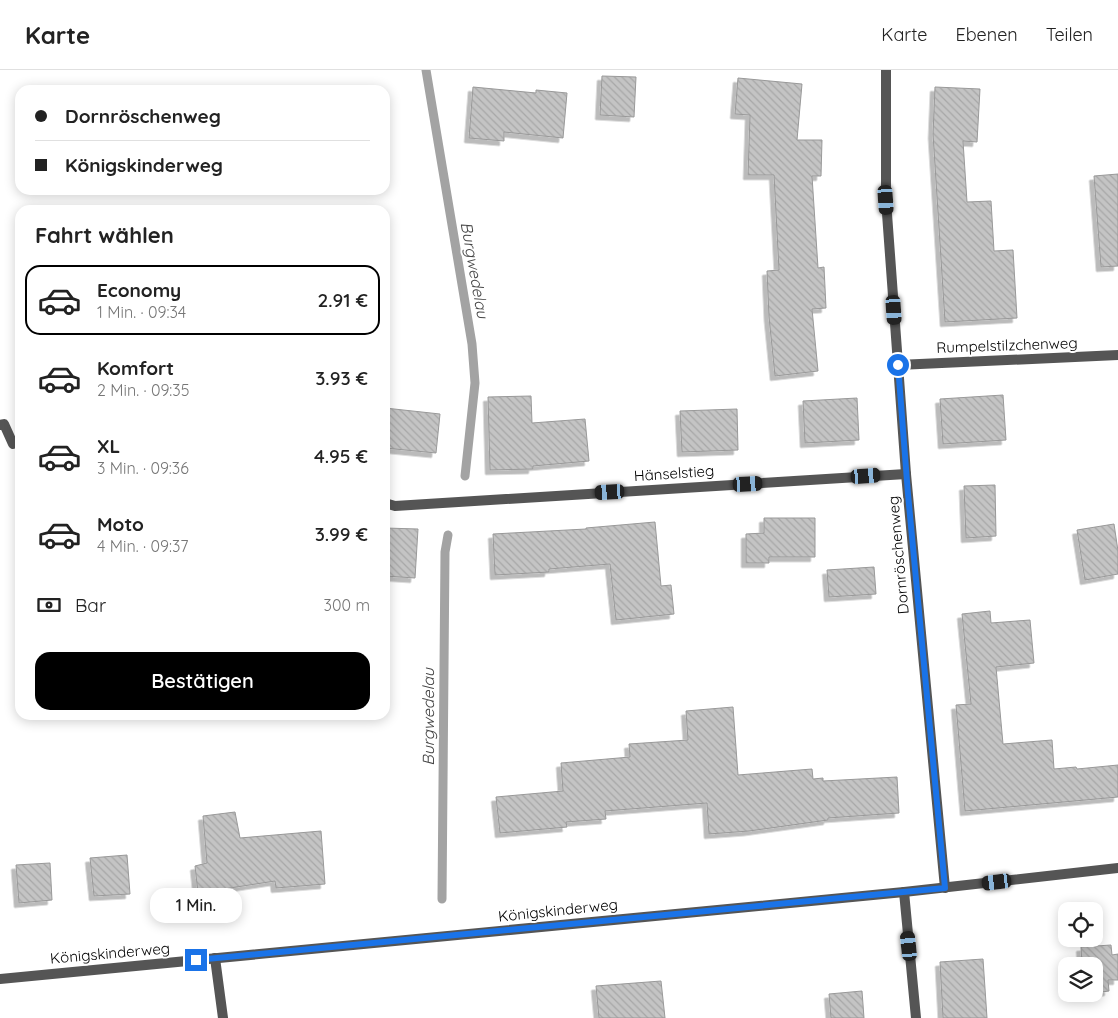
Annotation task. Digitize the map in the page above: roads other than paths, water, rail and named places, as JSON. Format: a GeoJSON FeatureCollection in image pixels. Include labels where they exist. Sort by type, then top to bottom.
{"type":"FeatureCollection","features":[{"type":"Feature","properties":{"kind":"street","name":"Dornröschenweg"},"geometry":{"type":"LineString","coordinates":[[886,70],[886,200],[906,474],[945,888]]}},
{"type":"Feature","properties":{"kind":"street","name":"Rumpelstilzchenweg"},"geometry":{"type":"LineString","coordinates":[[898,365],[1118,355]]}},
{"type":"Feature","properties":{"kind":"street"},"geometry":{"type":"LineString","coordinates":[[0,425],[4,424],[13,444]]}},
{"type":"Feature","properties":{"kind":"street","name":"Hänselstieg"},"geometry":{"type":"LineString","coordinates":[[390,504],[395,506],[906,474]]}},
{"type":"Feature","properties":{"kind":"street","name":"Königskinderweg"},"geometry":{"type":"LineString","coordinates":[[0,979],[945,888],[1118,868]]}},
{"type":"Feature","properties":{"kind":"street"},"geometry":{"type":"LineString","coordinates":[[904,892],[916,1018]]}},
{"type":"Feature","properties":{"kind":"street"},"geometry":{"type":"LineString","coordinates":[[216,958],[223,1018]]}},
{"type":"Feature","properties":{"kind":"waterway","name":"Burgwedelau"},"geometry":{"type":"LineString","coordinates":[[426,70],[472,344],[475,383],[465,476]]}},
{"type":"Feature","properties":{"kind":"waterway","name":"Burgwedelau"},"geometry":{"type":"LineString","coordinates":[[442,899],[445,552],[448,535]]}}]}
